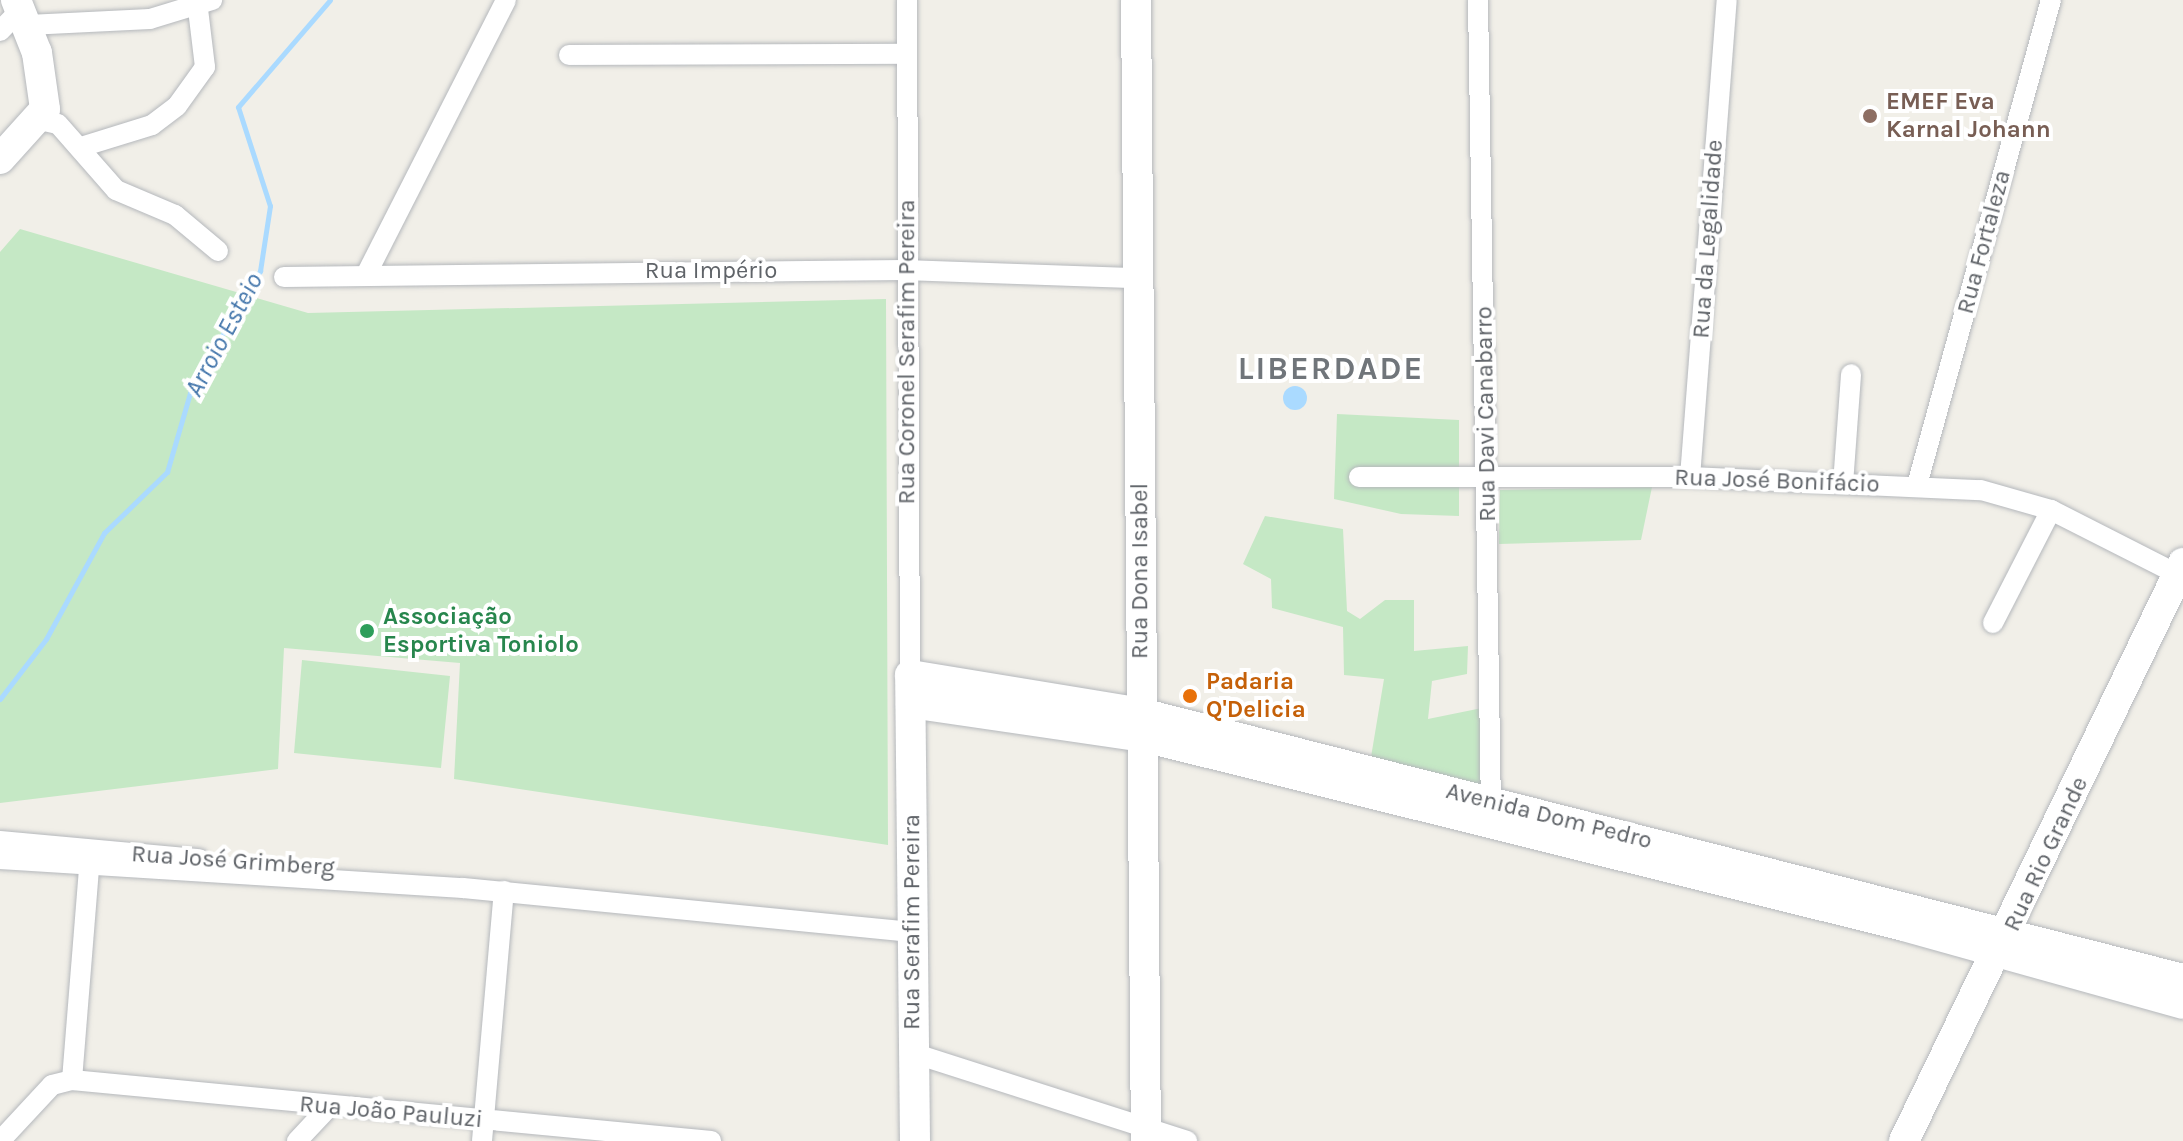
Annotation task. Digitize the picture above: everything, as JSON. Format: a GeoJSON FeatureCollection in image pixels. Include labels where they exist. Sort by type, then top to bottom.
{"type":"FeatureCollection","features":[{"type":"Feature","properties":{"kind":"street"},"geometry":{"type":"LineString","coordinates":[[367,273],[506,0]]}},
{"type":"Feature","properties":{"kind":"street","name":"Rua Coronel Serafim Pereira"},"geometry":{"type":"LineString","coordinates":[[907,0],[904,270],[911,689]]}},
{"type":"Feature","properties":{"kind":"street","name":"Rua Dona Isabel"},"geometry":{"type":"LineString","coordinates":[[1136,0],[1146,1134]]}},
{"type":"Feature","properties":{"kind":"street","name":"Rua Davi Canabarro"},"geometry":{"type":"LineString","coordinates":[[1478,0],[1491,814]]}},
{"type":"Feature","properties":{"kind":"street","name":"Rua da Legalidade"},"geometry":{"type":"LineString","coordinates":[[1690,477],[1727,0]]}},
{"type":"Feature","properties":{"kind":"street","name":"Rua Fortaleza"},"geometry":{"type":"LineString","coordinates":[[1917,485],[2051,0]]}},
{"type":"Feature","properties":{"kind":"street"},"geometry":{"type":"LineString","coordinates":[[0,159],[40,120],[45,88],[16,16],[113,24],[205,4],[205,67],[177,106],[152,125],[81,147]]}},
{"type":"Feature","properties":{"kind":"street"},"geometry":{"type":"LineString","coordinates":[[569,55],[907,54]]}},
{"type":"Feature","properties":{"kind":"street"},"geometry":{"type":"LineString","coordinates":[[40,120],[58,124],[116,190],[175,215],[218,251]]}},
{"type":"Feature","properties":{"kind":"street","name":"Rua Império"},"geometry":{"type":"LineString","coordinates":[[284,277],[367,273],[904,270],[1138,278]]}},
{"type":"Feature","properties":{"kind":"street"},"geometry":{"type":"LineString","coordinates":[[1843,484],[1851,374]]}},
{"type":"Feature","properties":{"kind":"street","name":"Rua José Bonifácio"},"geometry":{"type":"LineString","coordinates":[[1359,477],[1487,482],[1690,477],[1981,490],[2051,510],[2180,568]]}},
{"type":"Feature","properties":{"kind":"street"},"geometry":{"type":"LineString","coordinates":[[1993,623],[2051,510]]}},
{"type":"Feature","properties":{"kind":"street","name":"Rua Rio Grande"},"geometry":{"type":"LineString","coordinates":[[1904,1141],[2004,940],[2180,568]]}},
{"type":"Feature","properties":{"kind":"street","name":"Avenida Dom Pedro"},"geometry":{"type":"LineString","coordinates":[[911,689],[1142,725],[1317,772],[1907,915],[2004,940],[2085,968],[2178,990]]}},
{"type":"Feature","properties":{"kind":"street","name":"Rua Serafim Pereira"},"geometry":{"type":"LineString","coordinates":[[911,689],[915,1141]]}},
{"type":"Feature","properties":{"kind":"street","name":"Rua José Grimberg"},"geometry":{"type":"LineString","coordinates":[[0,841],[90,859]]}},
{"type":"Feature","properties":{"kind":"street","name":"Rua José Grimberg"},"geometry":{"type":"LineString","coordinates":[[0,859],[90,859],[504,891],[912,932]]}},
{"type":"Feature","properties":{"kind":"street"},"geometry":{"type":"LineString","coordinates":[[0,1141],[52,1085],[72,1080],[90,859]]}},
{"type":"Feature","properties":{"kind":"street"},"geometry":{"type":"LineString","coordinates":[[482,1141],[504,891]]}},
{"type":"Feature","properties":{"kind":"street"},"geometry":{"type":"LineString","coordinates":[[913,1053],[1146,1134],[1187,1141]]}},
{"type":"Feature","properties":{"kind":"street","name":"Rua João Pauluzi"},"geometry":{"type":"LineString","coordinates":[[72,1080],[328,1108],[711,1141]]}},
{"type":"Feature","properties":{"kind":"street"},"geometry":{"type":"LineString","coordinates":[[297,1141],[328,1108]]}},
{"type":"Feature","properties":{"kind":"green space"},"geometry":{"type":"Polygon","coordinates":[[[20,229],[308,313],[886,299],[888,845],[454,779],[460,663],[284,648],[278,769],[0,803],[0,252],[20,229]]]}},
{"type":"Feature","properties":{"kind":"green space"},"geometry":{"type":"Polygon","coordinates":[[[1337,414],[1459,420],[1459,516],[1401,514],[1334,499],[1337,414]]]}},
{"type":"Feature","properties":{"kind":"green space"},"geometry":{"type":"Polygon","coordinates":[[[1652,487],[1641,540],[1499,544],[1500,490],[1652,487]]]}},
{"type":"Feature","properties":{"kind":"green space"},"geometry":{"type":"Polygon","coordinates":[[[1265,516],[1343,529],[1347,611],[1360,619],[1385,600],[1414,600],[1414,651],[1468,646],[1467,674],[1432,681],[1428,719],[1482,708],[1484,799],[1370,763],[1384,679],[1344,675],[1343,627],[1272,608],[1271,579],[1243,564],[1265,516]]]}},
{"type":"Feature","properties":{"kind":"green space"},"geometry":{"type":"Polygon","coordinates":[[[302,660],[450,676],[441,768],[294,753],[302,660]]]}},
{"type":"Feature","properties":{"kind":"water"},"geometry":{"type":"Polygon","coordinates":[[[1295,386],[1306,393],[1307,398],[1300,409],[1295,410],[1284,403],[1283,398],[1290,387],[1295,386]]]}},
{"type":"Feature","properties":{"kind":"waterway","name":"Arroio Esteio"},"geometry":{"type":"LineString","coordinates":[[0,699],[46,639],[104,533],[167,472],[192,386],[260,271],[270,206],[238,107],[330,0]]}},
{"type":"Feature","properties":{"kind":"place","name":"EMEF Eva Karnal Johann"},"geometry":{"type":"Point","coordinates":[1870,116]}},
{"type":"Feature","properties":{"kind":"place","name":"Associação Esportiva Toniolo"},"geometry":{"type":"Point","coordinates":[367,631]}},
{"type":"Feature","properties":{"kind":"place","name":"Padaria Q'Delicia"},"geometry":{"type":"Point","coordinates":[1190,696]}},
{"type":"Feature","properties":{"kind":"district","name":"LIBERDADE"},"geometry":{"type":"Point","coordinates":[1331,369]}}]}
